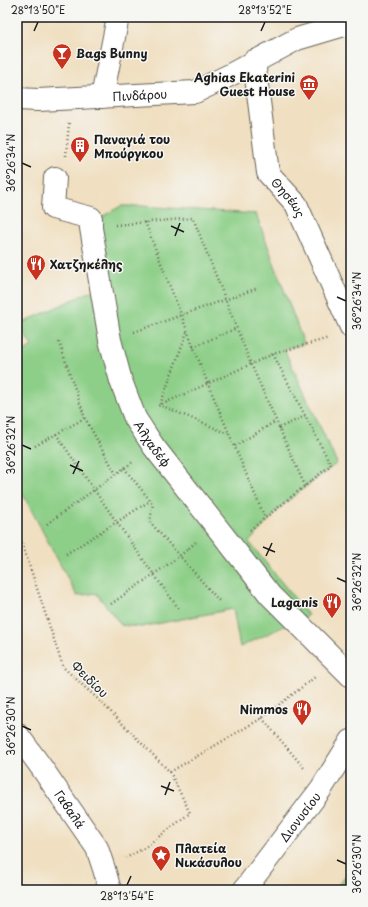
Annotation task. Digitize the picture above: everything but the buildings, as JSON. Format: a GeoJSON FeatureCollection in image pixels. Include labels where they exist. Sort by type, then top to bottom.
{"type":"FeatureCollection","features":[{"type":"Feature","properties":{"kind":"street"},"geometry":{"type":"LineString","coordinates":[[102,97],[118,17]]}},
{"type":"Feature","properties":{"kind":"street","name":"Πινδάρου"},"geometry":{"type":"LineString","coordinates":[[17,98],[38,100],[195,92],[297,39],[351,23]]}},
{"type":"Feature","properties":{"kind":"street","name":"Θησέως"},"geometry":{"type":"LineString","coordinates":[[254,61],[268,173],[296,204],[351,327]]}},
{"type":"Feature","properties":{"kind":"street","name":"Αλχαδέφ"},"geometry":{"type":"LineString","coordinates":[[55,178],[53,208],[91,218],[91,228],[110,340],[135,418],[154,446],[270,595],[351,676]]}},
{"type":"Feature","properties":{"kind":"street","name":"Γαβαλά"},"geometry":{"type":"LineString","coordinates":[[17,734],[97,848],[110,890]]}},
{"type":"Feature","properties":{"kind":"street","name":"Διονυσίου"},"geometry":{"type":"LineString","coordinates":[[244,890],[321,790],[351,742]]}},
{"type":"Feature","properties":{"kind":"path"},"geometry":{"type":"LineString","coordinates":[[66,158],[71,98]]}},
{"type":"Feature","properties":{"kind":"path"},"geometry":{"type":"LineString","coordinates":[[91,228],[192,218],[251,364],[305,486]]}},
{"type":"Feature","properties":{"kind":"path"},"geometry":{"type":"LineString","coordinates":[[145,222],[193,347],[265,518]]}},
{"type":"Feature","properties":{"kind":"path"},"geometry":{"type":"LineString","coordinates":[[110,340],[258,288]]}},
{"type":"Feature","properties":{"kind":"path"},"geometry":{"type":"LineString","coordinates":[[193,347],[237,328]]}},
{"type":"Feature","properties":{"kind":"path"},"geometry":{"type":"LineString","coordinates":[[160,405],[187,332]]}},
{"type":"Feature","properties":{"kind":"path"},"geometry":{"type":"LineString","coordinates":[[135,418],[160,405],[273,354],[330,338]]}},
{"type":"Feature","properties":{"kind":"path"},"geometry":{"type":"LineString","coordinates":[[59,342],[85,418],[116,474]]}},
{"type":"Feature","properties":{"kind":"path"},"geometry":{"type":"LineString","coordinates":[[231,545],[331,465],[273,354]]}},
{"type":"Feature","properties":{"kind":"path"},"geometry":{"type":"LineString","coordinates":[[160,405],[230,435]]}},
{"type":"Feature","properties":{"kind":"path"},"geometry":{"type":"LineString","coordinates":[[279,428],[305,416]]}},
{"type":"Feature","properties":{"kind":"path"},"geometry":{"type":"LineString","coordinates":[[34,446],[85,418]]}},
{"type":"Feature","properties":{"kind":"path"},"geometry":{"type":"LineString","coordinates":[[235,446],[276,421]]}},
{"type":"Feature","properties":{"kind":"path"},"geometry":{"type":"LineString","coordinates":[[56,434],[179,609]]}},
{"type":"Feature","properties":{"kind":"path"},"geometry":{"type":"LineString","coordinates":[[48,524],[154,446]]}},
{"type":"Feature","properties":{"kind":"path"},"geometry":{"type":"LineString","coordinates":[[124,468],[153,504],[150,522],[220,602]]}},
{"type":"Feature","properties":{"kind":"path"},"geometry":{"type":"LineString","coordinates":[[66,554],[150,501]]}},
{"type":"Feature","properties":{"kind":"path"},"geometry":{"type":"LineString","coordinates":[[111,604],[180,556],[216,526]]}},
{"type":"Feature","properties":{"kind":"path","name":"Φειδίου"},"geometry":{"type":"LineString","coordinates":[[17,533],[19,534],[63,667],[100,701],[170,772],[190,813],[144,848],[104,869]]}},
{"type":"Feature","properties":{"kind":"path"},"geometry":{"type":"LineString","coordinates":[[170,772],[262,718],[336,661]]}},
{"type":"Feature","properties":{"kind":"path"},"geometry":{"type":"LineString","coordinates":[[262,718],[321,790]]}},
{"type":"Feature","properties":{"kind":"green space"},"geometry":{"type":"Polygon","coordinates":[[[121,206],[142,206],[256,214],[304,344],[284,349],[337,463],[286,502],[249,542],[308,615],[240,647],[233,609],[141,627],[121,625],[96,593],[77,596],[17,483],[17,478],[21,473],[17,463],[17,356],[32,346],[19,325],[96,289],[84,227],[121,206]]]}},
{"type":"Feature","properties":{"kind":"green space"},"geometry":{"type":"Polygon","coordinates":[[[351,869],[351,890],[334,890],[351,869]]]}},
{"type":"Feature","properties":{"kind":"place","name":"Bags Bunny"},"geometry":{"type":"Point","coordinates":[62,70]}},
{"type":"Feature","properties":{"kind":"place","name":"Aghias Ekaterini Guest House"},"geometry":{"type":"Point","coordinates":[309,101]}},
{"type":"Feature","properties":{"kind":"place","name":"Παναγιά του Μπούργκου"},"geometry":{"type":"Point","coordinates":[80,163]}},
{"type":"Feature","properties":{"kind":"place","name":"Χατζηκέλης"},"geometry":{"type":"Point","coordinates":[36,281]}},
{"type":"Feature","properties":{"kind":"place","name":"Laganis"},"geometry":{"type":"Point","coordinates":[332,619]}},
{"type":"Feature","properties":{"kind":"place","name":"Nimmos"},"geometry":{"type":"Point","coordinates":[302,726]}},
{"type":"Feature","properties":{"kind":"place","name":"Πλατεία Νικάσυλου"},"geometry":{"type":"Point","coordinates":[161,872]}}]}
